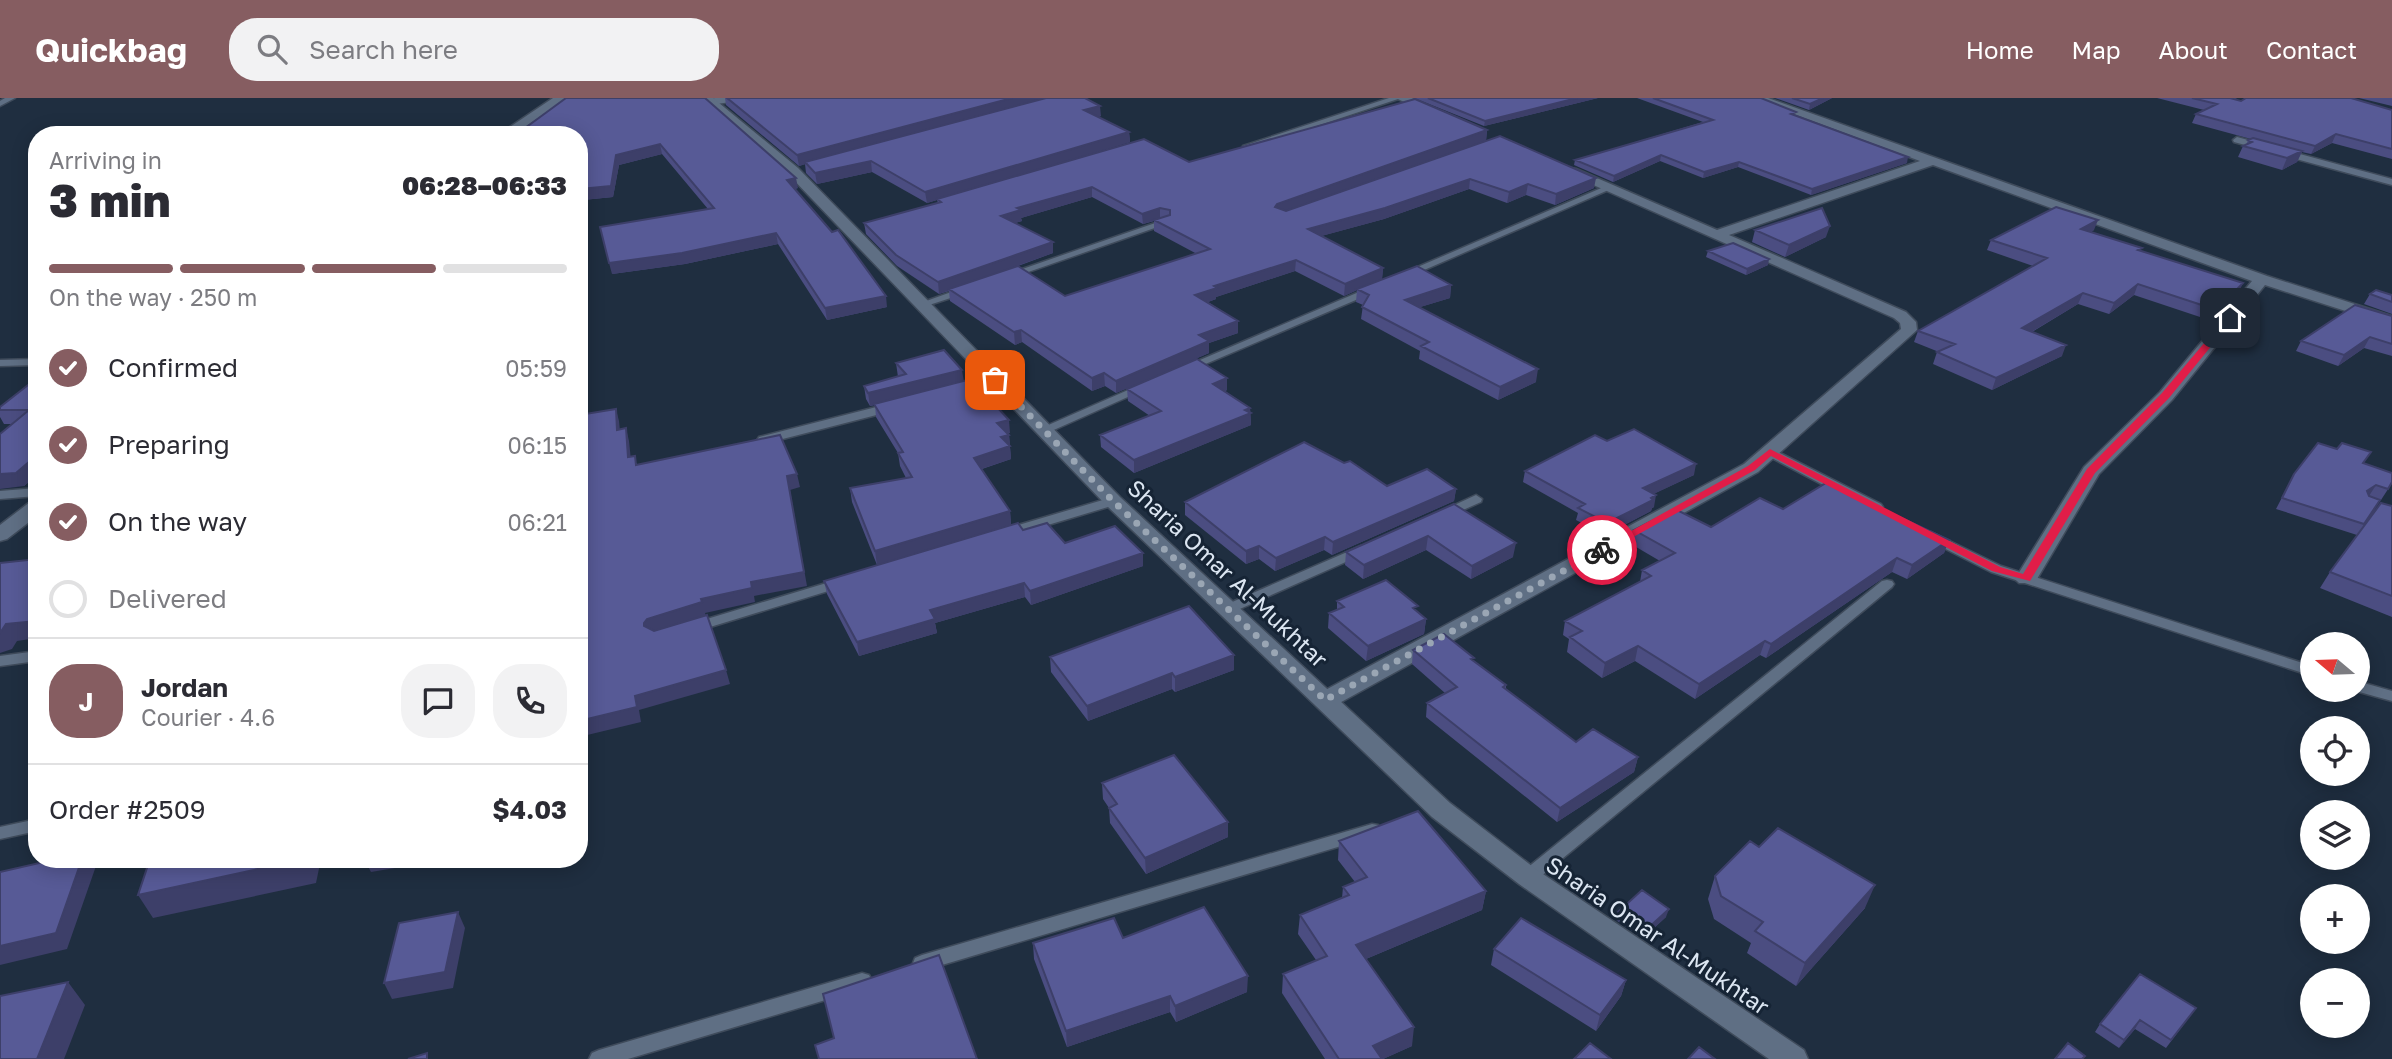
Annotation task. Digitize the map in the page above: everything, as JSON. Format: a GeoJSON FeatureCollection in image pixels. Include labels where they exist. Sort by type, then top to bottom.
{"type":"FeatureCollection","features":[{"type":"Feature","properties":{"kind":"street"},"geometry":{"type":"LineString","coordinates":[[518,126],[561,98]]}},
{"type":"Feature","properties":{"kind":"street"},"geometry":{"type":"LineString","coordinates":[[1399,98],[1451,120]]}},
{"type":"Feature","properties":{"kind":"street"},"geometry":{"type":"LineString","coordinates":[[1757,98],[2262,279],[2392,321]]}},
{"type":"Feature","properties":{"kind":"street","name":"Sharia Omar Al-Mukhtar"},"geometry":{"type":"LineString","coordinates":[[717,99],[799,169],[1042,430],[1113,501],[1441,810],[1528,877],[1793,1059]]}},
{"type":"Feature","properties":{"kind":"street"},"geometry":{"type":"LineString","coordinates":[[1716,235],[1936,160]]}},
{"type":"Feature","properties":{"kind":"street"},"geometry":{"type":"LineString","coordinates":[[1325,700],[1751,468],[1909,330],[1908,322],[1900,315],[1561,167]]}},
{"type":"Feature","properties":{"kind":"street"},"geometry":{"type":"LineString","coordinates":[[2026,579],[2091,471],[2166,396],[2262,279]]}},
{"type":"Feature","properties":{"kind":"street"},"geometry":{"type":"LineString","coordinates":[[0,536],[28,515]]}},
{"type":"Feature","properties":{"kind":"lane"},"geometry":{"type":"LineString","coordinates":[[0,104],[11,98]]}},
{"type":"Feature","properties":{"kind":"lane"},"geometry":{"type":"LineString","coordinates":[[1247,146],[1399,98]]}},
{"type":"Feature","properties":{"kind":"lane"},"geometry":{"type":"LineString","coordinates":[[2237,140],[2392,182]]}},
{"type":"Feature","properties":{"kind":"lane"},"geometry":{"type":"LineString","coordinates":[[1171,375],[1609,188]]}},
{"type":"Feature","properties":{"kind":"lane"},"geometry":{"type":"LineString","coordinates":[[999,278],[1164,223]]}},
{"type":"Feature","properties":{"kind":"lane"},"geometry":{"type":"LineString","coordinates":[[923,304],[973,287]]}},
{"type":"Feature","properties":{"kind":"lane"},"geometry":{"type":"LineString","coordinates":[[0,363],[28,362]]}},
{"type":"Feature","properties":{"kind":"lane"},"geometry":{"type":"LineString","coordinates":[[942,394],[995,380]]}},
{"type":"Feature","properties":{"kind":"lane"},"geometry":{"type":"LineString","coordinates":[[1042,430],[1158,380]]}},
{"type":"Feature","properties":{"kind":"lane"},"geometry":{"type":"LineString","coordinates":[[755,442],[902,404]]}},
{"type":"Feature","properties":{"kind":"lane"},"geometry":{"type":"LineString","coordinates":[[1770,452],[1889,514]]}},
{"type":"Feature","properties":{"kind":"lane"},"geometry":{"type":"LineString","coordinates":[[0,495],[28,493]]}},
{"type":"Feature","properties":{"kind":"lane"},"geometry":{"type":"LineString","coordinates":[[1426,521],[1476,499]]}},
{"type":"Feature","properties":{"kind":"lane"},"geometry":{"type":"LineString","coordinates":[[992,537],[1113,501]]}},
{"type":"Feature","properties":{"kind":"lane"},"geometry":{"type":"LineString","coordinates":[[1913,526],[1996,569],[2300,667]]}},
{"type":"Feature","properties":{"kind":"lane"},"geometry":{"type":"LineString","coordinates":[[1228,609],[1377,543]]}},
{"type":"Feature","properties":{"kind":"lane"},"geometry":{"type":"LineString","coordinates":[[684,630],[858,578]]}},
{"type":"Feature","properties":{"kind":"lane"},"geometry":{"type":"LineString","coordinates":[[1528,877],[1887,584]]}},
{"type":"Feature","properties":{"kind":"lane"},"geometry":{"type":"LineString","coordinates":[[0,661],[28,657]]}},
{"type":"Feature","properties":{"kind":"lane"},"geometry":{"type":"LineString","coordinates":[[2370,690],[2392,696]]}},
{"type":"Feature","properties":{"kind":"lane"},"geometry":{"type":"LineString","coordinates":[[1414,818],[1441,810]]}},
{"type":"Feature","properties":{"kind":"lane"},"geometry":{"type":"LineString","coordinates":[[906,968],[1387,826]]}},
{"type":"Feature","properties":{"kind":"lane"},"geometry":{"type":"LineString","coordinates":[[0,833],[28,827]]}},
{"type":"Feature","properties":{"kind":"lane"},"geometry":{"type":"LineString","coordinates":[[599,1059],[880,976]]}},
{"type":"Feature","properties":{"kind":"building"},"geometry":{"type":"Polygon","coordinates":[[[566,98],[705,98],[796,178],[787,180],[832,232],[838,230],[886,296],[825,308],[776,233],[682,253],[609,263],[600,227],[714,208],[660,144],[616,155],[611,186],[588,188],[588,126],[528,126],[566,98]]]}},
{"type":"Feature","properties":{"kind":"building"},"geometry":{"type":"Polygon","coordinates":[[[727,98],[1012,98],[797,155],[727,98]]]}},
{"type":"Feature","properties":{"kind":"building"},"geometry":{"type":"Polygon","coordinates":[[[1046,98],[1085,98],[1100,106],[1084,110],[1129,132],[925,192],[871,161],[815,173],[805,162],[1046,98]]]}},
{"type":"Feature","properties":{"kind":"building"},"geometry":{"type":"Polygon","coordinates":[[[1428,98],[1577,98],[1485,121],[1428,98]]]}},
{"type":"Feature","properties":{"kind":"building"},"geometry":{"type":"Polygon","coordinates":[[[1653,98],[1761,98],[1796,112],[1791,114],[1908,157],[1812,189],[1739,162],[1704,172],[1661,155],[1614,176],[1575,160],[1713,120],[1653,98]]]}},
{"type":"Feature","properties":{"kind":"building"},"geometry":{"type":"Polygon","coordinates":[[[1792,98],[1823,98],[1810,104],[1792,98]]]}},
{"type":"Feature","properties":{"kind":"building"},"geometry":{"type":"Polygon","coordinates":[[[2192,98],[2230,98],[2241,101],[2246,98],[2351,98],[2392,110],[2392,149],[2336,134],[2315,146],[2196,114],[2217,104],[2192,98]]]}},
{"type":"Feature","properties":{"kind":"building"},"geometry":{"type":"Polygon","coordinates":[[[1415,99],[1487,130],[1277,204],[1275,207],[1286,211],[1500,136],[1596,178],[1556,194],[1528,184],[1509,192],[1470,179],[1385,208],[1308,229],[1383,268],[1345,284],[1296,260],[1214,286],[1217,288],[1195,295],[1238,321],[1199,335],[1209,341],[1116,381],[1104,373],[1092,378],[1021,330],[1014,332],[949,289],[1018,266],[1065,296],[1210,249],[1154,220],[1170,215],[1170,210],[1160,208],[1142,214],[1092,187],[1017,208],[1021,210],[1001,216],[1053,242],[938,282],[896,255],[864,223],[1144,139],[1189,162],[1415,99]]]}},
{"type":"Feature","properties":{"kind":"building"},"geometry":{"type":"Polygon","coordinates":[[[2253,138],[2302,151],[2287,158],[2243,146],[2252,142],[2248,140],[2253,138]]]}},
{"type":"Feature","properties":{"kind":"building"},"geometry":{"type":"Polygon","coordinates":[[[2056,207],[2098,220],[2081,229],[2243,283],[2217,310],[2138,284],[2114,303],[2083,293],[2022,328],[2066,345],[1996,378],[1937,352],[1955,344],[1918,331],[2047,258],[1991,240],[2056,207]]]}},
{"type":"Feature","properties":{"kind":"building"},"geometry":{"type":"Polygon","coordinates":[[[1822,208],[1830,226],[1789,245],[1755,230],[1822,208]]]}},
{"type":"Feature","properties":{"kind":"building"},"geometry":{"type":"Polygon","coordinates":[[[1733,243],[1769,259],[1747,269],[1708,251],[1733,243]]]}},
{"type":"Feature","properties":{"kind":"building"},"geometry":{"type":"Polygon","coordinates":[[[1417,266],[1451,285],[1405,300],[1538,369],[1500,387],[1421,346],[1429,342],[1362,307],[1369,295],[1357,289],[1417,266]]]}},
{"type":"Feature","properties":{"kind":"building"},"geometry":{"type":"Polygon","coordinates":[[[2376,290],[2392,295],[2392,302],[2370,294],[2376,290]]]}},
{"type":"Feature","properties":{"kind":"building"},"geometry":{"type":"Polygon","coordinates":[[[2355,305],[2392,316],[2392,344],[2370,337],[2344,355],[2301,341],[2355,305]]]}},
{"type":"Feature","properties":{"kind":"building"},"geometry":{"type":"Polygon","coordinates":[[[944,350],[962,370],[868,393],[864,386],[906,374],[896,363],[944,350]]]}},
{"type":"Feature","properties":{"kind":"building"},"geometry":{"type":"Polygon","coordinates":[[[1197,359],[1227,378],[1213,384],[1250,408],[1245,410],[1251,413],[1134,460],[1100,435],[1161,411],[1127,389],[1197,359]]]}},
{"type":"Feature","properties":{"kind":"building"},"geometry":{"type":"Polygon","coordinates":[[[971,379],[1009,420],[997,423],[1009,435],[1001,437],[1010,446],[974,458],[1010,511],[875,551],[850,488],[912,477],[898,453],[903,452],[874,404],[971,379]]]}},
{"type":"Feature","properties":{"kind":"building"},"geometry":{"type":"Polygon","coordinates":[[[28,385],[28,410],[0,410],[0,407],[28,385]]]}},
{"type":"Feature","properties":{"kind":"building"},"geometry":{"type":"Polygon","coordinates":[[[616,409],[617,430],[626,428],[628,457],[635,456],[636,465],[780,435],[797,474],[787,476],[804,572],[751,582],[752,588],[701,599],[702,602],[647,619],[644,626],[654,631],[707,615],[726,670],[635,696],[637,707],[588,719],[588,414],[616,409]]]}},
{"type":"Feature","properties":{"kind":"building"},"geometry":{"type":"Polygon","coordinates":[[[28,411],[28,463],[16,473],[0,474],[0,434],[28,411]]]}},
{"type":"Feature","properties":{"kind":"building"},"geometry":{"type":"Polygon","coordinates":[[[1634,429],[1696,464],[1643,488],[1656,495],[1651,498],[1653,500],[1607,523],[1578,508],[1585,504],[1525,471],[1595,435],[1607,441],[1634,429]]]}},
{"type":"Feature","properties":{"kind":"building"},"geometry":{"type":"Polygon","coordinates":[[[1304,442],[1344,463],[1350,461],[1387,486],[1427,469],[1456,489],[1333,542],[1325,537],[1276,558],[1259,546],[1246,551],[1185,502],[1304,442]]]}},
{"type":"Feature","properties":{"kind":"building"},"geometry":{"type":"Polygon","coordinates":[[[2318,443],[2337,449],[2342,443],[2371,452],[2363,463],[2392,473],[2392,482],[2388,489],[2376,485],[2367,491],[2369,496],[2380,500],[2364,524],[2282,498],[2294,474],[2318,443]]]}},
{"type":"Feature","properties":{"kind":"building"},"geometry":{"type":"Polygon","coordinates":[[[1826,483],[1949,540],[1912,565],[1897,558],[1771,644],[1765,641],[1699,684],[1638,646],[1605,663],[1570,637],[1582,631],[1565,621],[1651,576],[1642,570],[1675,553],[1634,530],[1675,509],[1711,527],[1760,498],[1783,509],[1826,483]]]}},
{"type":"Feature","properties":{"kind":"building"},"geometry":{"type":"Polygon","coordinates":[[[2381,503],[2392,506],[2392,596],[2330,572],[2381,503]]]}},
{"type":"Feature","properties":{"kind":"building"},"geometry":{"type":"Polygon","coordinates":[[[1454,504],[1516,543],[1472,566],[1428,536],[1364,565],[1346,552],[1454,504]]]}},
{"type":"Feature","properties":{"kind":"building"},"geometry":{"type":"Polygon","coordinates":[[[1018,523],[1023,530],[1047,523],[1065,543],[1115,526],[1143,553],[1030,591],[1024,583],[930,610],[935,619],[857,642],[824,581],[1018,523]]]}},
{"type":"Feature","properties":{"kind":"building"},"geometry":{"type":"Polygon","coordinates":[[[28,560],[28,622],[6,624],[0,633],[0,563],[28,560]]]}},
{"type":"Feature","properties":{"kind":"building"},"geometry":{"type":"Polygon","coordinates":[[[1386,580],[1418,606],[1413,608],[1426,619],[1368,646],[1329,613],[1344,607],[1337,601],[1386,580]]]}},
{"type":"Feature","properties":{"kind":"building"},"geometry":{"type":"Polygon","coordinates":[[[1189,606],[1234,655],[1175,677],[1172,673],[1087,706],[1050,657],[1189,606]]]}},
{"type":"Feature","properties":{"kind":"building"},"geometry":{"type":"Polygon","coordinates":[[[1444,634],[1474,658],[1471,659],[1506,685],[1503,687],[1576,742],[1593,729],[1638,757],[1560,808],[1427,703],[1457,687],[1413,650],[1444,634]]]}},
{"type":"Feature","properties":{"kind":"building"},"geometry":{"type":"Polygon","coordinates":[[[1174,755],[1228,822],[1145,858],[1109,808],[1117,804],[1102,783],[1174,755]]]}},
{"type":"Feature","properties":{"kind":"building"},"geometry":{"type":"Polygon","coordinates":[[[1418,811],[1486,891],[1356,945],[1414,1027],[1373,1046],[1382,1059],[1339,1059],[1283,974],[1327,956],[1300,915],[1349,895],[1343,887],[1367,877],[1339,841],[1418,811]]]}},
{"type":"Feature","properties":{"kind":"building"},"geometry":{"type":"Polygon","coordinates":[[[1778,828],[1875,885],[1805,963],[1755,931],[1763,922],[1721,896],[1715,876],[1750,841],[1759,847],[1778,828]]]}},
{"type":"Feature","properties":{"kind":"building"},"geometry":{"type":"Polygon","coordinates":[[[28,866],[28,868],[79,868],[56,933],[0,946],[0,872],[28,866]]]}},
{"type":"Feature","properties":{"kind":"building"},"geometry":{"type":"Polygon","coordinates":[[[147,868],[262,868],[138,895],[147,868]]]}},
{"type":"Feature","properties":{"kind":"building"},"geometry":{"type":"Polygon","coordinates":[[[1642,890],[1669,909],[1646,930],[1618,912],[1642,890]]]}},
{"type":"Feature","properties":{"kind":"building"},"geometry":{"type":"Polygon","coordinates":[[[1204,907],[1248,976],[1175,1006],[1170,996],[1066,1031],[1033,943],[1114,918],[1123,938],[1204,907]]]}},
{"type":"Feature","properties":{"kind":"building"},"geometry":{"type":"Polygon","coordinates":[[[458,912],[445,972],[384,983],[399,923],[458,912]]]}},
{"type":"Feature","properties":{"kind":"building"},"geometry":{"type":"Polygon","coordinates":[[[1521,918],[1626,980],[1600,1015],[1494,949],[1521,918]]]}},
{"type":"Feature","properties":{"kind":"building"},"geometry":{"type":"Polygon","coordinates":[[[939,955],[977,1059],[819,1059],[815,1045],[834,1038],[823,994],[939,955]]]}},
{"type":"Feature","properties":{"kind":"building"},"geometry":{"type":"Polygon","coordinates":[[[2140,974],[2196,1008],[2171,1040],[2140,1020],[2124,1040],[2100,1024],[2140,974]]]}},
{"type":"Feature","properties":{"kind":"building"},"geometry":{"type":"Polygon","coordinates":[[[68,982],[37,1059],[0,1059],[0,996],[68,982]]]}},
{"type":"Feature","properties":{"kind":"building"},"geometry":{"type":"Polygon","coordinates":[[[1590,1043],[1611,1059],[1574,1059],[1590,1043]]]}},
{"type":"Feature","properties":{"kind":"building"},"geometry":{"type":"Polygon","coordinates":[[[2068,1043],[2085,1056],[2082,1059],[2055,1059],[2068,1043]]]}},
{"type":"Feature","properties":{"kind":"building"},"geometry":{"type":"Polygon","coordinates":[[[1699,1047],[1715,1059],[1688,1059],[1699,1047]]]}},
{"type":"Feature","properties":{"kind":"building"},"geometry":{"type":"Polygon","coordinates":[[[427,1053],[427,1059],[408,1059],[427,1053]]]}},
{"type":"Feature","properties":{"kind":"way so far"},"geometry":{"type":"LineString","coordinates":[[995,380],[1113,501],[1325,700],[1602,550]]}},
{"type":"Feature","properties":{"kind":"route"},"geometry":{"type":"LineString","coordinates":[[1602,550],[1751,468],[1770,452],[1996,569],[2026,579],[2091,471],[2166,396],[2230,318]]}}]}
